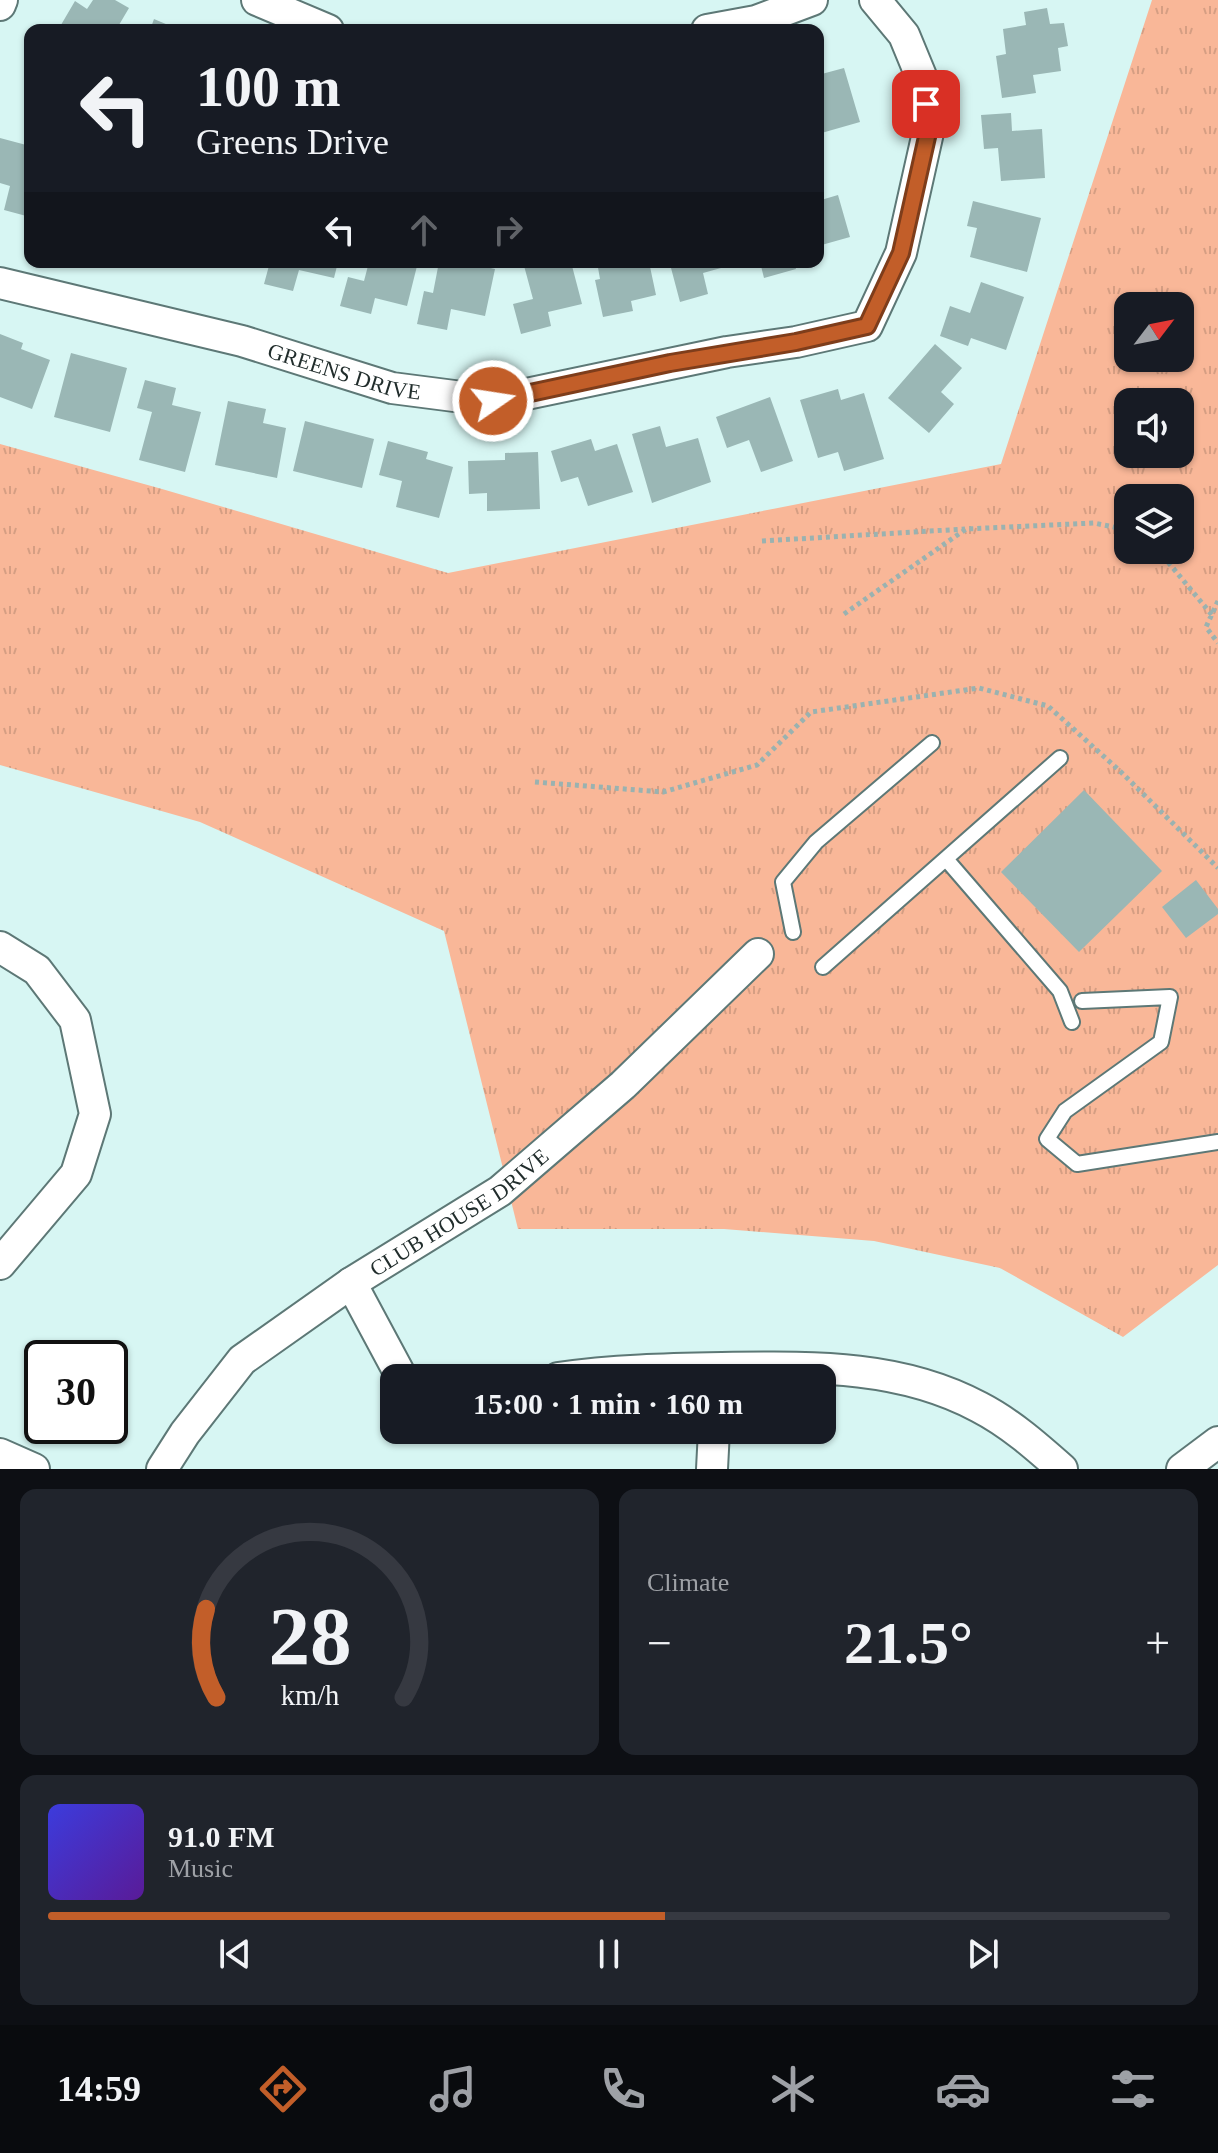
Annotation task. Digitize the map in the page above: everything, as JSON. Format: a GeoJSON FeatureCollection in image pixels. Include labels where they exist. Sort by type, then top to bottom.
{"type":"FeatureCollection","features":[{"type":"Feature","properties":{"kind":"street"},"geometry":{"type":"LineString","coordinates":[[257,0],[314,24]]}},
{"type":"Feature","properties":{"kind":"street"},"geometry":{"type":"LineString","coordinates":[[740,24],[812,0]]}},
{"type":"Feature","properties":{"kind":"street","name":"GREENS DRIVE"},"geometry":{"type":"LineString","coordinates":[[0,283],[242,341],[392,388],[493,401],[670,363],[796,342],[867,326],[901,253],[929,128],[923,81],[904,35],[875,0]]}},
{"type":"Feature","properties":{"kind":"street"},"geometry":{"type":"LineString","coordinates":[[0,947],[37,970],[75,1020],[95,1114],[76,1174],[0,1264]]}},
{"type":"Feature","properties":{"kind":"street","name":"CLUB HOUSE DRIVE"},"geometry":{"type":"LineString","coordinates":[[162,1469],[185,1433],[242,1360],[351,1283],[500,1191],[623,1085],[758,954]]}},
{"type":"Feature","properties":{"kind":"street"},"geometry":{"type":"LineString","coordinates":[[351,1283],[394,1364]]}},
{"type":"Feature","properties":{"kind":"street"},"geometry":{"type":"LineString","coordinates":[[836,1368],[876,1372],[979,1407],[1028,1439],[1062,1469]]}},
{"type":"Feature","properties":{"kind":"street"},"geometry":{"type":"LineString","coordinates":[[1182,1469],[1218,1442]]}},
{"type":"Feature","properties":{"kind":"street"},"geometry":{"type":"LineString","coordinates":[[712,1469],[713,1444]]}},
{"type":"Feature","properties":{"kind":"street"},"geometry":{"type":"LineString","coordinates":[[0,1454],[34,1469]]}},
{"type":"Feature","properties":{"kind":"lane"},"geometry":{"type":"LineString","coordinates":[[793,932],[783,882],[816,842],[932,743]]}},
{"type":"Feature","properties":{"kind":"lane"},"geometry":{"type":"LineString","coordinates":[[823,967],[1060,758]]}},
{"type":"Feature","properties":{"kind":"lane"},"geometry":{"type":"LineString","coordinates":[[946,859],[1060,991],[1072,1022]]}},
{"type":"Feature","properties":{"kind":"lane"},"geometry":{"type":"LineString","coordinates":[[1082,1001],[1170,997],[1161,1042],[1065,1111],[1047,1139],[1077,1164],[1218,1142]]}},
{"type":"Feature","properties":{"kind":"path"},"geometry":{"type":"LineString","coordinates":[[762,541],[1094,523],[1114,527]]}},
{"type":"Feature","properties":{"kind":"path"},"geometry":{"type":"LineString","coordinates":[[844,614],[966,529]]}},
{"type":"Feature","properties":{"kind":"path"},"geometry":{"type":"LineString","coordinates":[[1170,564],[1212,615]]}},
{"type":"Feature","properties":{"kind":"path"},"geometry":{"type":"LineString","coordinates":[[1218,601],[1206,627],[1218,643]]}},
{"type":"Feature","properties":{"kind":"path"},"geometry":{"type":"LineString","coordinates":[[1211,863],[1218,868]]}},
{"type":"Feature","properties":{"kind":"green space"},"geometry":{"type":"Polygon","coordinates":[[[1152,0],[1218,0],[1218,1265],[1123,1337],[1000,1268],[874,1241],[724,1229],[518,1229],[444,931],[200,822],[0,765],[0,444],[448,573],[1001,464],[1152,0]]]}},
{"type":"Feature","properties":{"kind":"building"},"geometry":{"type":"Polygon","coordinates":[[[93,0],[115,0],[129,8],[120,24],[62,24],[75,1],[87,9],[93,0]]]}},
{"type":"Feature","properties":{"kind":"building"},"geometry":{"type":"Polygon","coordinates":[[[1047,8],[1050,24],[1064,23],[1068,46],[1058,48],[1061,71],[1033,75],[1036,93],[1002,98],[996,56],[1006,54],[1003,29],[1026,25],[1024,12],[1047,8]]]}},
{"type":"Feature","properties":{"kind":"building"},"geometry":{"type":"Polygon","coordinates":[[[844,68],[860,122],[824,132],[824,73],[844,68]]]}},
{"type":"Feature","properties":{"kind":"building"},"geometry":{"type":"Polygon","coordinates":[[[1011,113],[1012,131],[1042,129],[1045,178],[1001,181],[998,148],[984,149],[981,115],[1011,113]]]}},
{"type":"Feature","properties":{"kind":"building"},"geometry":{"type":"Polygon","coordinates":[[[0,138],[24,144],[24,215],[4,210],[10,186],[0,183],[0,138]]]}},
{"type":"Feature","properties":{"kind":"building"},"geometry":{"type":"Polygon","coordinates":[[[838,195],[850,237],[824,244],[824,199],[838,195]]]}},
{"type":"Feature","properties":{"kind":"building"},"geometry":{"type":"Polygon","coordinates":[[[973,201],[1041,218],[1027,272],[970,257],[977,228],[967,226],[973,201]]]}},
{"type":"Feature","properties":{"kind":"building"},"geometry":{"type":"Polygon","coordinates":[[[268,268],[336,268],[334,278],[299,270],[293,291],[264,284],[268,268]]]}},
{"type":"Feature","properties":{"kind":"building"},"geometry":{"type":"Polygon","coordinates":[[[367,268],[416,268],[407,306],[375,298],[371,314],[340,306],[348,277],[364,281],[367,268]]]}},
{"type":"Feature","properties":{"kind":"building"},"geometry":{"type":"Polygon","coordinates":[[[438,268],[495,269],[485,316],[451,309],[447,330],[417,324],[424,291],[433,293],[438,268]]]}},
{"type":"Feature","properties":{"kind":"building"},"geometry":{"type":"Polygon","coordinates":[[[525,268],[573,268],[582,304],[548,312],[551,326],[521,334],[513,304],[533,299],[525,268]]]}},
{"type":"Feature","properties":{"kind":"building"},"geometry":{"type":"Polygon","coordinates":[[[598,268],[650,268],[656,295],[631,301],[633,311],[603,317],[595,280],[600,279],[598,268]]]}},
{"type":"Feature","properties":{"kind":"building"},"geometry":{"type":"Polygon","coordinates":[[[671,268],[721,268],[703,273],[708,294],[680,302],[671,268]]]}},
{"type":"Feature","properties":{"kind":"building"},"geometry":{"type":"Polygon","coordinates":[[[762,268],[796,268],[796,269],[764,278],[762,268]]]}},
{"type":"Feature","properties":{"kind":"building"},"geometry":{"type":"Polygon","coordinates":[[[981,282],[1024,297],[1006,350],[971,338],[968,346],[940,336],[950,306],[970,313],[981,282]]]}},
{"type":"Feature","properties":{"kind":"building"},"geometry":{"type":"Polygon","coordinates":[[[0,334],[23,343],[21,349],[50,360],[32,409],[0,397],[0,334]]]}},
{"type":"Feature","properties":{"kind":"building"},"geometry":{"type":"Polygon","coordinates":[[[935,344],[962,368],[941,392],[954,404],[929,433],[888,398],[935,344]]]}},
{"type":"Feature","properties":{"kind":"building"},"geometry":{"type":"Polygon","coordinates":[[[71,353],[127,368],[110,432],[54,417],[71,353]]]}},
{"type":"Feature","properties":{"kind":"building"},"geometry":{"type":"Polygon","coordinates":[[[145,380],[176,388],[172,405],[201,412],[185,472],[139,460],[152,412],[137,408],[145,380]]]}},
{"type":"Feature","properties":{"kind":"building"},"geometry":{"type":"Polygon","coordinates":[[[838,389],[841,400],[864,393],[884,459],[844,471],[838,452],[818,458],[800,400],[838,389]]]}},
{"type":"Feature","properties":{"kind":"building"},"geometry":{"type":"Polygon","coordinates":[[[770,397],[793,461],[761,472],[749,440],[727,448],[716,417],[770,397]]]}},
{"type":"Feature","properties":{"kind":"building"},"geometry":{"type":"Polygon","coordinates":[[[228,401],[266,409],[263,423],[286,428],[277,478],[215,465],[228,401]]]}},
{"type":"Feature","properties":{"kind":"building"},"geometry":{"type":"Polygon","coordinates":[[[305,421],[374,439],[362,488],[293,471],[305,421]]]}},
{"type":"Feature","properties":{"kind":"building"},"geometry":{"type":"Polygon","coordinates":[[[660,426],[666,447],[698,438],[711,482],[652,503],[632,434],[660,426]]]}},
{"type":"Feature","properties":{"kind":"building"},"geometry":{"type":"Polygon","coordinates":[[[591,439],[595,451],[617,444],[633,492],[588,506],[578,477],[561,482],[551,451],[591,439]]]}},
{"type":"Feature","properties":{"kind":"building"},"geometry":{"type":"Polygon","coordinates":[[[388,441],[428,452],[426,459],[453,467],[439,518],[396,507],[402,481],[379,475],[388,441]]]}},
{"type":"Feature","properties":{"kind":"building"},"geometry":{"type":"Polygon","coordinates":[[[538,452],[540,509],[487,511],[487,493],[469,494],[468,461],[505,460],[505,453],[538,452]]]}},
{"type":"Feature","properties":{"kind":"building"},"geometry":{"type":"Polygon","coordinates":[[[1084,790],[1162,871],[1079,952],[1001,872],[1084,790]]]}},
{"type":"Feature","properties":{"kind":"building"},"geometry":{"type":"Polygon","coordinates":[[[1196,880],[1218,909],[1218,914],[1186,938],[1162,907],[1196,880]]]}},
{"type":"Feature","properties":{"kind":"route"},"geometry":{"type":"LineString","coordinates":[[493,401],[584,380],[796,342],[867,326],[901,253],[929,128],[926,104]]}}]}
